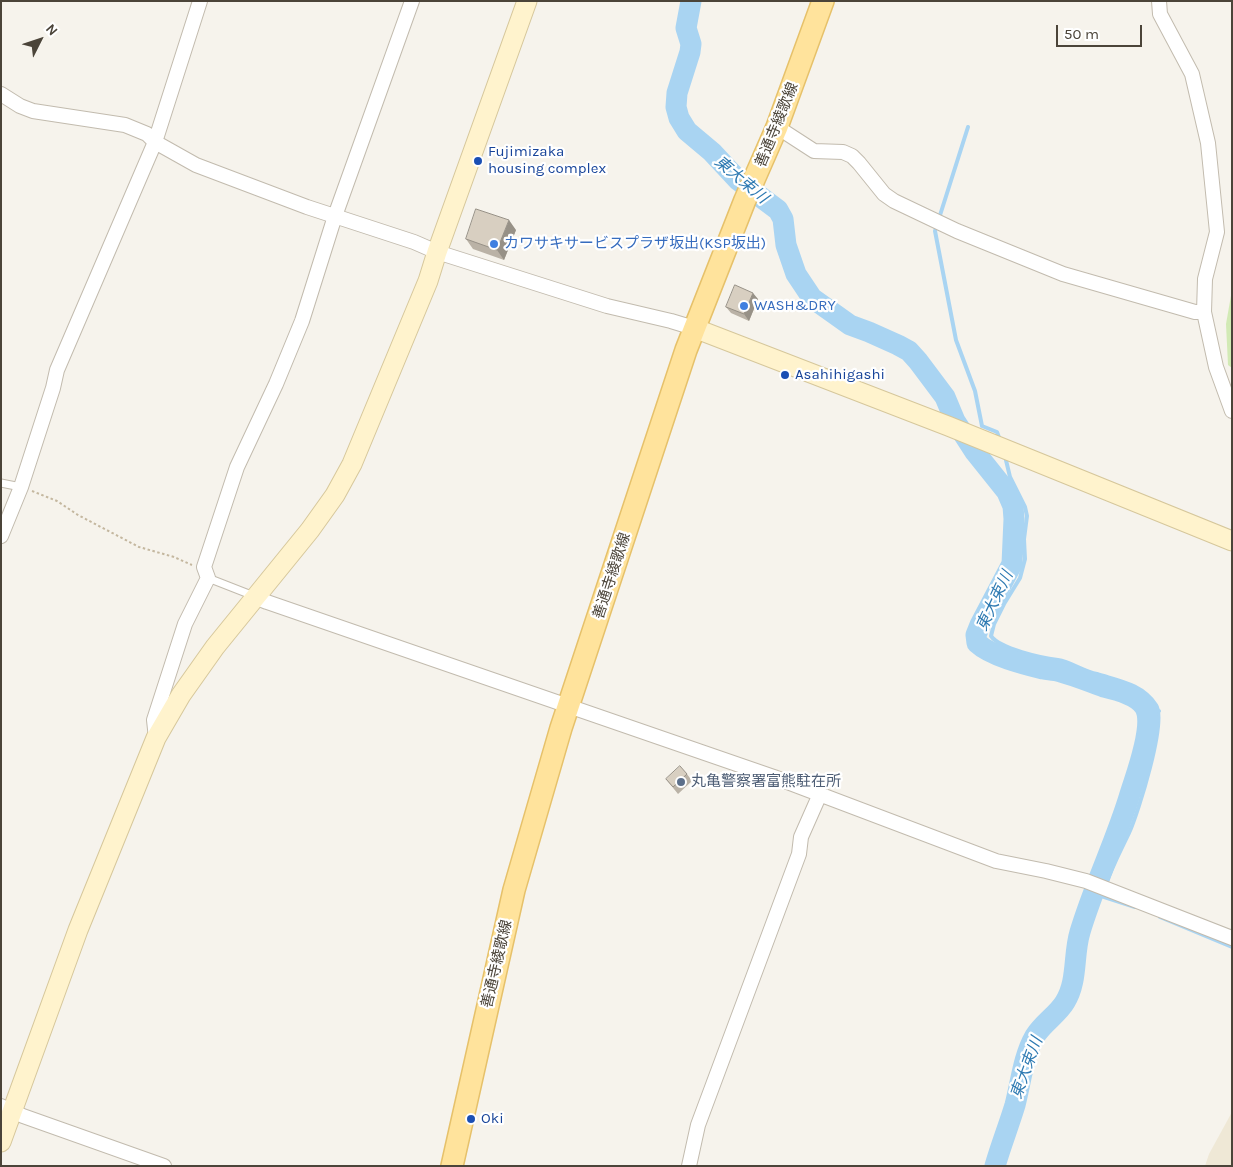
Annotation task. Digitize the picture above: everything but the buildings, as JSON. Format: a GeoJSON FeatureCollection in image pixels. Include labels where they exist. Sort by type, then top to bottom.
{"type":"FeatureCollection","features":[{"type":"Feature","properties":{"kind":"main road","name":"善通寺綾歌線"},"geometry":{"type":"LineString","coordinates":[[452,1166],[514,890],[569,706],[694,328],[745,200],[777,127],[823,1]]}},
{"type":"Feature","properties":{"kind":"street"},"geometry":{"type":"LineString","coordinates":[[1,536],[21,487],[57,370],[155,142],[200,1]]}},
{"type":"Feature","properties":{"kind":"street"},"geometry":{"type":"LineString","coordinates":[[156,738],[154,720],[185,624],[207,575],[204,567],[237,467],[276,384],[302,320],[335,216],[412,1]]}},
{"type":"Feature","properties":{"kind":"street"},"geometry":{"type":"LineString","coordinates":[[1,1142],[6,1109],[156,738],[192,679],[215,647],[310,530],[352,464],[428,282],[437,252],[528,1]]}},
{"type":"Feature","properties":{"kind":"street"},"geometry":{"type":"LineString","coordinates":[[1159,1],[1160,14],[1192,74],[1208,143],[1217,232],[1205,279],[1204,312],[1216,368],[1232,411]]}},
{"type":"Feature","properties":{"kind":"street"},"geometry":{"type":"LineString","coordinates":[[1,94],[20,106],[33,111],[125,125],[147,134],[155,142],[196,165],[335,216],[414,242],[437,252],[607,306],[671,320],[694,328],[948,426],[1232,541]]}},
{"type":"Feature","properties":{"kind":"street"},"geometry":{"type":"LineString","coordinates":[[777,127],[814,151],[843,152],[852,156],[884,194],[894,201],[957,232],[1063,274],[1196,312],[1204,312]]}},
{"type":"Feature","properties":{"kind":"street"},"geometry":{"type":"LineString","coordinates":[[256,597],[774,777],[996,861],[1046,871],[1109,889],[1232,938]]}},
{"type":"Feature","properties":{"kind":"street"},"geometry":{"type":"LineString","coordinates":[[689,1166],[698,1125],[799,854],[801,837],[820,794]]}},
{"type":"Feature","properties":{"kind":"street"},"geometry":{"type":"LineString","coordinates":[[6,1109],[164,1166]]}},
{"type":"Feature","properties":{"kind":"lane"},"geometry":{"type":"LineString","coordinates":[[1,483],[21,487]]}},
{"type":"Feature","properties":{"kind":"lane"},"geometry":{"type":"LineString","coordinates":[[207,575],[256,597]]}},
{"type":"Feature","properties":{"kind":"path"},"geometry":{"type":"LineString","coordinates":[[21,487],[53,498],[78,515],[139,547],[174,558],[207,575]]}},
{"type":"Feature","properties":{"kind":"shaded area"},"geometry":{"type":"Polygon","coordinates":[[[1232,1112],[1232,1166],[1205,1166],[1209,1154],[1232,1112]]]}},
{"type":"Feature","properties":{"kind":"green space"},"geometry":{"type":"Polygon","coordinates":[[[1232,290],[1232,368],[1228,365],[1226,324],[1232,290]]]}},
{"type":"Feature","properties":{"kind":"waterway","name":"東大束川"},"geometry":{"type":"LineString","coordinates":[[691,1],[686,28],[691,44],[690,52],[677,93],[676,107],[679,118],[687,131],[712,152],[738,180],[778,210],[783,219],[786,245],[796,274],[812,298],[850,325],[909,351],[918,361],[945,397],[955,421],[975,452],[1007,492],[1013,506],[1014,519],[1012,564],[980,625],[976,635],[977,643],[990,652],[1008,659],[1067,674],[1126,694],[1141,702],[1147,714],[1148,725],[1144,749],[1118,829],[1080,932],[1074,977],[1069,994],[1062,1006],[1038,1031],[1031,1044],[1015,1105],[995,1166]]}},
{"type":"Feature","properties":{"kind":"waterway"},"geometry":{"type":"LineString","coordinates":[[968,127],[935,231],[956,340],[975,391],[982,426],[997,432],[1000,440]]}},
{"type":"Feature","properties":{"kind":"waterway"},"geometry":{"type":"LineString","coordinates":[[1005,456],[1010,477],[1025,507],[1027,516],[1024,539],[1025,559],[1020,578],[1004,604],[994,624],[991,636],[996,641],[1012,649],[1063,661],[1092,673],[1130,684],[1144,692],[1156,705],[1158,729],[1150,767],[1129,833],[1106,885]]}},
{"type":"Feature","properties":{"kind":"waterway"},"geometry":{"type":"LineString","coordinates":[[1148,714],[1159,711]]}},
{"type":"Feature","properties":{"kind":"waterway"},"geometry":{"type":"LineString","coordinates":[[1092,893],[1135,907]]}},
{"type":"Feature","properties":{"kind":"waterway"},"geometry":{"type":"LineString","coordinates":[[1160,917],[1232,947]]}},
{"type":"Feature","properties":{"kind":"place","name":"Fujimizaka housing complex"},"geometry":{"type":"Point","coordinates":[478,161]}},
{"type":"Feature","properties":{"kind":"place","name":"カワサキサービスプラザ坂出(KSP坂出)"},"geometry":{"type":"Point","coordinates":[494,244]}},
{"type":"Feature","properties":{"kind":"place","name":"WASH&DRY"},"geometry":{"type":"Point","coordinates":[744,306]}},
{"type":"Feature","properties":{"kind":"place","name":"Asahihigashi"},"geometry":{"type":"Point","coordinates":[785,375]}},
{"type":"Feature","properties":{"kind":"place","name":"丸亀警察署富熊駐在所"},"geometry":{"type":"Point","coordinates":[681,782]}},
{"type":"Feature","properties":{"kind":"place","name":"Oki"},"geometry":{"type":"Point","coordinates":[471,1119]}}]}
